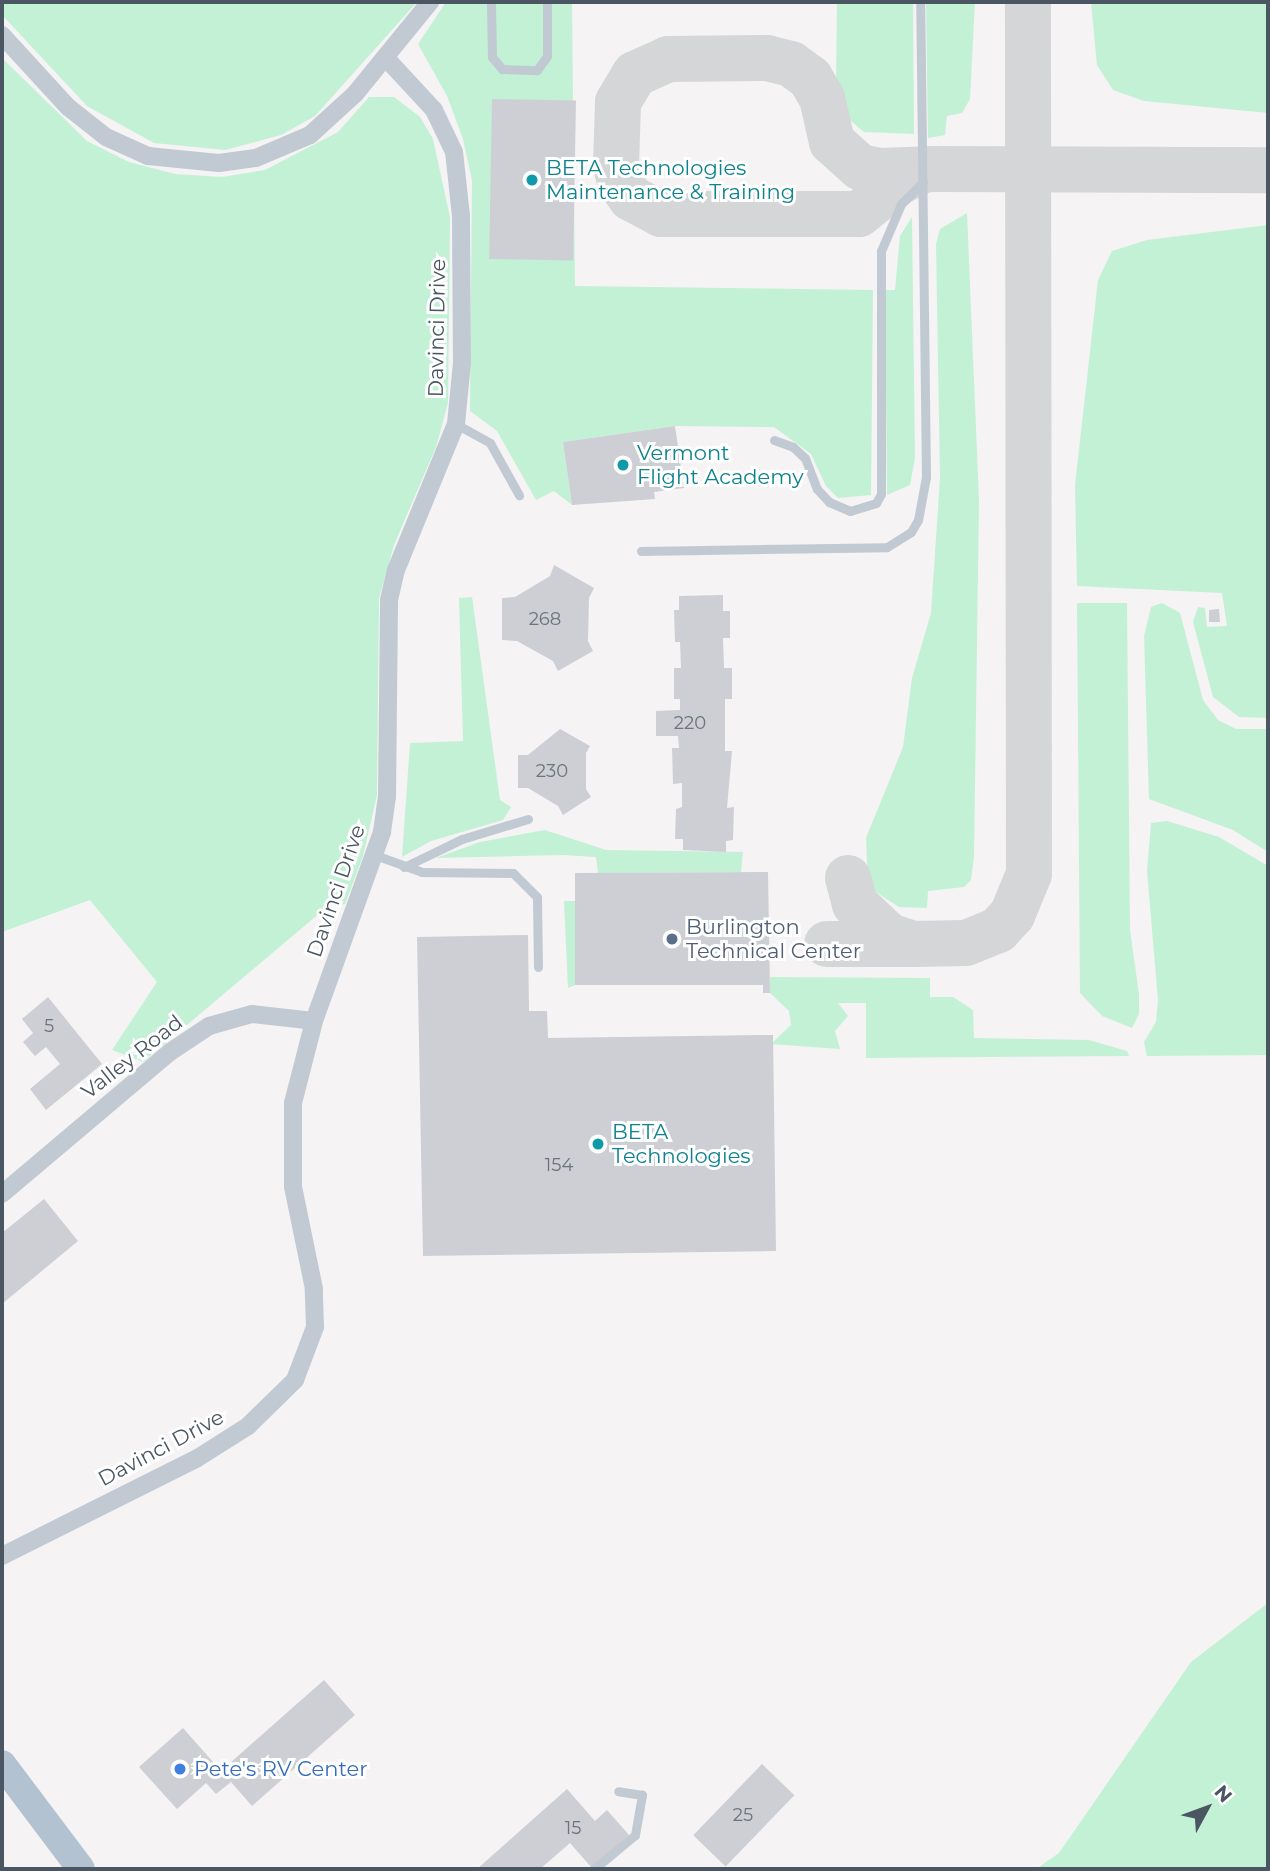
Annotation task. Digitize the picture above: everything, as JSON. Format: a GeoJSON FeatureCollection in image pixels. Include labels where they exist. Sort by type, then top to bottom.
{"type":"FeatureCollection","features":[{"type":"Feature","properties":{"kind":"main road"},"geometry":{"type":"LineString","coordinates":[[2,1764],[81,1869]]}},
{"type":"Feature","properties":{"kind":"street"},"geometry":{"type":"LineString","coordinates":[[2,35],[68,107],[106,137],[148,156],[199,164],[256,158],[310,135],[341,108],[430,2]]}},
{"type":"Feature","properties":{"kind":"street","name":"Davinci Drive"},"geometry":{"type":"LineString","coordinates":[[2,1556],[196,1459],[269,1409],[295,1380],[310,1345],[316,1310],[293,1187],[290,1128],[314,1021],[375,855],[387,797],[389,600],[396,570],[456,424],[462,363],[461,216],[456,162],[434,110],[385,57]]}},
{"type":"Feature","properties":{"kind":"street","name":"Valley Road"},"geometry":{"type":"LineString","coordinates":[[2,1194],[170,1052],[209,1026],[252,1014],[314,1021]]}},
{"type":"Feature","properties":{"kind":"lane"},"geometry":{"type":"LineString","coordinates":[[491,2],[492,57],[502,69],[537,70],[547,56],[547,2]]}},
{"type":"Feature","properties":{"kind":"lane"},"geometry":{"type":"LineString","coordinates":[[641,551],[887,547],[911,532],[923,506],[926,477],[920,2]]}},
{"type":"Feature","properties":{"kind":"lane"},"geometry":{"type":"LineString","coordinates":[[774,440],[793,447],[806,458],[817,489],[829,502],[850,511],[876,503],[881,494],[881,251],[901,204],[923,182]]}},
{"type":"Feature","properties":{"kind":"lane"},"geometry":{"type":"LineString","coordinates":[[456,424],[490,443],[519,495]]}},
{"type":"Feature","properties":{"kind":"lane"},"geometry":{"type":"LineString","coordinates":[[404,867],[462,839],[528,819]]}},
{"type":"Feature","properties":{"kind":"lane"},"geometry":{"type":"LineString","coordinates":[[375,855],[404,867],[513,873],[537,897],[538,967]]}},
{"type":"Feature","properties":{"kind":"lane"},"geometry":{"type":"LineString","coordinates":[[594,1869],[635,1835],[642,1795],[618,1791]]}},
{"type":"Feature","properties":{"kind":"green space"},"geometry":{"type":"Polygon","coordinates":[[[2,2],[417,2],[315,116],[281,135],[225,150],[154,143],[87,106],[2,15],[2,2]]]}},
{"type":"Feature","properties":{"kind":"green space"},"geometry":{"type":"Polygon","coordinates":[[[446,2],[572,2],[575,286],[873,290],[871,495],[838,498],[826,486],[811,454],[774,427],[675,426],[563,442],[572,505],[554,491],[536,500],[497,431],[470,411],[472,181],[463,139],[447,96],[418,44],[446,2]]]}},
{"type":"Feature","properties":{"kind":"green space"},"geometry":{"type":"Polygon","coordinates":[[[837,2],[913,2],[914,134],[864,132],[845,116],[836,90],[837,2]]]}},
{"type":"Feature","properties":{"kind":"green space"},"geometry":{"type":"Polygon","coordinates":[[[926,2],[975,2],[970,99],[962,113],[947,116],[945,135],[928,138],[926,2]]]}},
{"type":"Feature","properties":{"kind":"green space"},"geometry":{"type":"Polygon","coordinates":[[[1091,2],[1268,2],[1268,113],[1144,101],[1113,90],[1097,65],[1091,2]]]}},
{"type":"Feature","properties":{"kind":"green space"},"geometry":{"type":"Polygon","coordinates":[[[2,58],[87,141],[129,162],[175,174],[222,177],[265,170],[338,132],[369,97],[394,97],[420,117],[433,139],[450,217],[448,403],[436,447],[394,545],[379,598],[377,795],[363,856],[345,904],[328,906],[143,1062],[112,1050],[157,982],[90,900],[2,932],[2,58]]]}},
{"type":"Feature","properties":{"kind":"green space"},"geometry":{"type":"Polygon","coordinates":[[[967,213],[979,500],[974,857],[971,880],[964,887],[928,891],[927,908],[899,907],[868,887],[866,838],[903,747],[912,678],[931,613],[940,478],[936,244],[940,229],[967,213]]]}},
{"type":"Feature","properties":{"kind":"green space"},"geometry":{"type":"Polygon","coordinates":[[[912,217],[915,458],[910,485],[887,495],[885,290],[895,290],[900,236],[912,217]]]}},
{"type":"Feature","properties":{"kind":"green space"},"geometry":{"type":"Polygon","coordinates":[[[1268,225],[1268,718],[1239,717],[1213,697],[1193,622],[1198,607],[1205,608],[1207,627],[1227,626],[1222,593],[1077,586],[1075,485],[1098,280],[1112,251],[1147,240],[1268,225]]]}},
{"type":"Feature","properties":{"kind":"green space"},"geometry":{"type":"Polygon","coordinates":[[[472,597],[500,800],[511,807],[503,820],[431,841],[402,857],[410,743],[463,741],[459,598],[472,597]]]}},
{"type":"Feature","properties":{"kind":"green space"},"geometry":{"type":"Polygon","coordinates":[[[1077,603],[1127,603],[1130,930],[1139,994],[1139,1014],[1132,1028],[1102,1016],[1080,993],[1077,603]]]}},
{"type":"Feature","properties":{"kind":"green space"},"geometry":{"type":"Polygon","coordinates":[[[1162,603],[1180,613],[1203,700],[1218,720],[1236,729],[1268,729],[1268,852],[1233,830],[1149,799],[1144,636],[1151,607],[1162,603]]]}},
{"type":"Feature","properties":{"kind":"green space"},"geometry":{"type":"Polygon","coordinates":[[[1167,821],[1219,837],[1268,866],[1268,1055],[1147,1056],[1144,1042],[1156,1022],[1158,1000],[1147,871],[1151,823],[1167,821]]]}},
{"type":"Feature","properties":{"kind":"green space"},"geometry":{"type":"Polygon","coordinates":[[[545,830],[606,850],[743,852],[741,872],[598,873],[596,857],[563,855],[436,858],[480,842],[545,830]]]}},
{"type":"Feature","properties":{"kind":"green space"},"geometry":{"type":"Polygon","coordinates":[[[564,901],[575,901],[575,985],[568,988],[564,901]]]}},
{"type":"Feature","properties":{"kind":"green space"},"geometry":{"type":"Polygon","coordinates":[[[770,977],[930,978],[930,997],[953,997],[973,1010],[974,1038],[1089,1040],[1127,1051],[1129,1056],[866,1058],[866,1003],[838,1003],[848,1016],[835,1031],[840,1049],[771,1044],[791,1025],[789,1011],[770,993],[770,977]]]}},
{"type":"Feature","properties":{"kind":"green space"},"geometry":{"type":"Polygon","coordinates":[[[1268,1603],[1268,1869],[1036,1869],[1059,1853],[1191,1662],[1268,1603]]]}},
{"type":"Feature","properties":{"kind":"building","name":"BETA Technologies Maintenance & Training"},"geometry":{"type":"Polygon","coordinates":[[[492,99],[576,100],[573,260],[489,259],[492,99]]]}},
{"type":"Feature","properties":{"kind":"building","name":"Vermont Flight Academy"},"geometry":{"type":"Polygon","coordinates":[[[675,426],[684,488],[654,492],[655,499],[572,505],[563,442],[675,426]]]}},
{"type":"Feature","properties":{"kind":"building"},"geometry":{"type":"Polygon","coordinates":[[[554,565],[594,588],[589,598],[588,641],[593,651],[558,671],[553,661],[517,641],[502,640],[502,598],[515,597],[550,576],[554,565]]]}},
{"type":"Feature","properties":{"kind":"building"},"geometry":{"type":"Polygon","coordinates":[[[723,595],[723,611],[730,611],[730,638],[723,638],[724,668],[732,668],[732,699],[725,699],[725,751],[732,751],[727,808],[734,807],[733,840],[726,841],[726,852],[683,850],[683,839],[675,839],[676,809],[682,807],[682,783],[673,784],[672,748],[679,748],[678,736],[656,736],[656,711],[680,710],[680,699],[674,699],[674,668],[681,668],[680,642],[675,642],[674,610],[679,610],[679,596],[723,595]]]}},
{"type":"Feature","properties":{"kind":"building"},"geometry":{"type":"Polygon","coordinates":[[[1219,609],[1220,622],[1209,622],[1209,610],[1219,609]]]}},
{"type":"Feature","properties":{"kind":"building"},"geometry":{"type":"Polygon","coordinates":[[[560,729],[590,746],[586,753],[586,789],[591,797],[563,815],[558,806],[528,788],[518,788],[518,755],[528,755],[560,729]]]}},
{"type":"Feature","properties":{"kind":"building","name":"Burlington Technical Center"},"geometry":{"type":"Polygon","coordinates":[[[768,872],[770,993],[763,993],[763,985],[575,985],[575,873],[768,872]]]}},
{"type":"Feature","properties":{"kind":"building","name":"BETA Technologies"},"geometry":{"type":"Polygon","coordinates":[[[528,935],[529,1011],[547,1011],[548,1038],[773,1035],[776,1251],[423,1256],[417,937],[528,935]]]}},
{"type":"Feature","properties":{"kind":"building"},"geometry":{"type":"Polygon","coordinates":[[[48,997],[102,1064],[46,1110],[30,1089],[60,1064],[46,1047],[35,1056],[23,1042],[33,1033],[22,1019],[48,997]]]}},
{"type":"Feature","properties":{"kind":"building"},"geometry":{"type":"Polygon","coordinates":[[[44,1199],[78,1241],[2,1304],[2,1233],[44,1199]]]}},
{"type":"Feature","properties":{"kind":"building"},"geometry":{"type":"Polygon","coordinates":[[[324,1680],[355,1715],[252,1806],[231,1782],[216,1794],[206,1783],[177,1809],[139,1767],[183,1728],[221,1771],[324,1680]]]}},
{"type":"Feature","properties":{"kind":"building"},"geometry":{"type":"Polygon","coordinates":[[[762,1764],[794,1795],[726,1866],[693,1835],[762,1764]]]}},
{"type":"Feature","properties":{"kind":"building"},"geometry":{"type":"Polygon","coordinates":[[[567,1789],[595,1821],[607,1810],[629,1835],[592,1868],[570,1843],[540,1869],[477,1869],[567,1789]]]}},
{"type":"Feature","properties":{"kind":"taxiway"},"geometry":{"type":"LineString","coordinates":[[848,878],[855,904],[889,936],[914,944],[966,943],[998,930],[1012,915],[1029,874],[1028,2]]}},
{"type":"Feature","properties":{"kind":"taxiway"},"geometry":{"type":"LineString","coordinates":[[923,170],[900,181],[859,214],[661,214],[631,198],[620,182],[616,166],[618,102],[635,74],[668,59],[767,58],[791,64],[810,78],[822,98],[832,142],[860,167],[881,171],[934,169],[1268,170]]}},
{"type":"Feature","properties":{"kind":"taxiway"},"geometry":{"type":"LineString","coordinates":[[827,944],[908,944]]}},
{"type":"Feature","properties":{"kind":"place","name":"BETA Technologies Maintenance & Training"},"geometry":{"type":"Point","coordinates":[532,180]}},
{"type":"Feature","properties":{"kind":"place","name":"Vermont Flight Academy"},"geometry":{"type":"Point","coordinates":[623,465]}},
{"type":"Feature","properties":{"kind":"place","name":"Burlington Technical Center"},"geometry":{"type":"Point","coordinates":[672,939]}},
{"type":"Feature","properties":{"kind":"place","name":"BETA Technologies"},"geometry":{"type":"Point","coordinates":[598,1144]}},
{"type":"Feature","properties":{"kind":"place","name":"Pete's RV Center"},"geometry":{"type":"Point","coordinates":[180,1769]}}]}
